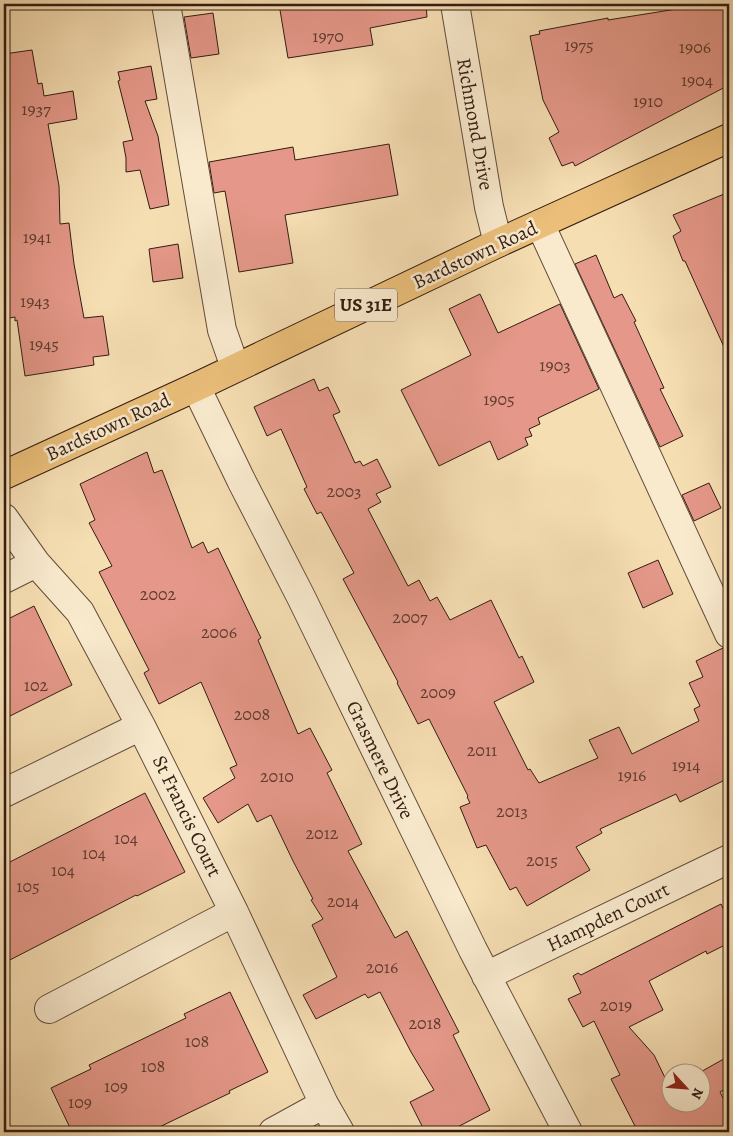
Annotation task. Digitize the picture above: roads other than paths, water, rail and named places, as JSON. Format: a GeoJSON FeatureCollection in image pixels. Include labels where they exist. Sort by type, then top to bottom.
{"type":"FeatureCollection","features":[{"type":"Feature","properties":{"kind":"main road","name":"Bardstown Road"},"geometry":{"type":"LineString","coordinates":[[4,475],[196,387],[498,243],[729,138]]}},
{"type":"Feature","properties":{"kind":"street"},"geometry":{"type":"LineString","coordinates":[[166,4],[222,330],[235,367]]}},
{"type":"Feature","properties":{"kind":"street","name":"Richmond Drive"},"geometry":{"type":"LineString","coordinates":[[455,4],[489,207],[498,243]]}},
{"type":"Feature","properties":{"kind":"street"},"geometry":{"type":"LineString","coordinates":[[540,224],[729,634]]}},
{"type":"Feature","properties":{"kind":"street","name":"Grasmere Drive"},"geometry":{"type":"LineString","coordinates":[[196,387],[486,976],[568,1132]]}},
{"type":"Feature","properties":{"kind":"street","name":"St Francis Court"},"geometry":{"type":"LineString","coordinates":[[4,518],[36,563],[80,612],[142,726],[234,912],[324,1104],[340,1132]]}},
{"type":"Feature","properties":{"kind":"street"},"geometry":{"type":"LineString","coordinates":[[4,579],[36,563]]}},
{"type":"Feature","properties":{"kind":"street"},"geometry":{"type":"LineString","coordinates":[[4,793],[142,726]]}},
{"type":"Feature","properties":{"kind":"street","name":"Hampden Court"},"geometry":{"type":"LineString","coordinates":[[486,976],[729,859]]}},
{"type":"Feature","properties":{"kind":"street"},"geometry":{"type":"LineString","coordinates":[[48,1009],[234,912]]}},
{"type":"Feature","properties":{"kind":"street"},"geometry":{"type":"LineString","coordinates":[[273,1132],[324,1104]]}}]}
